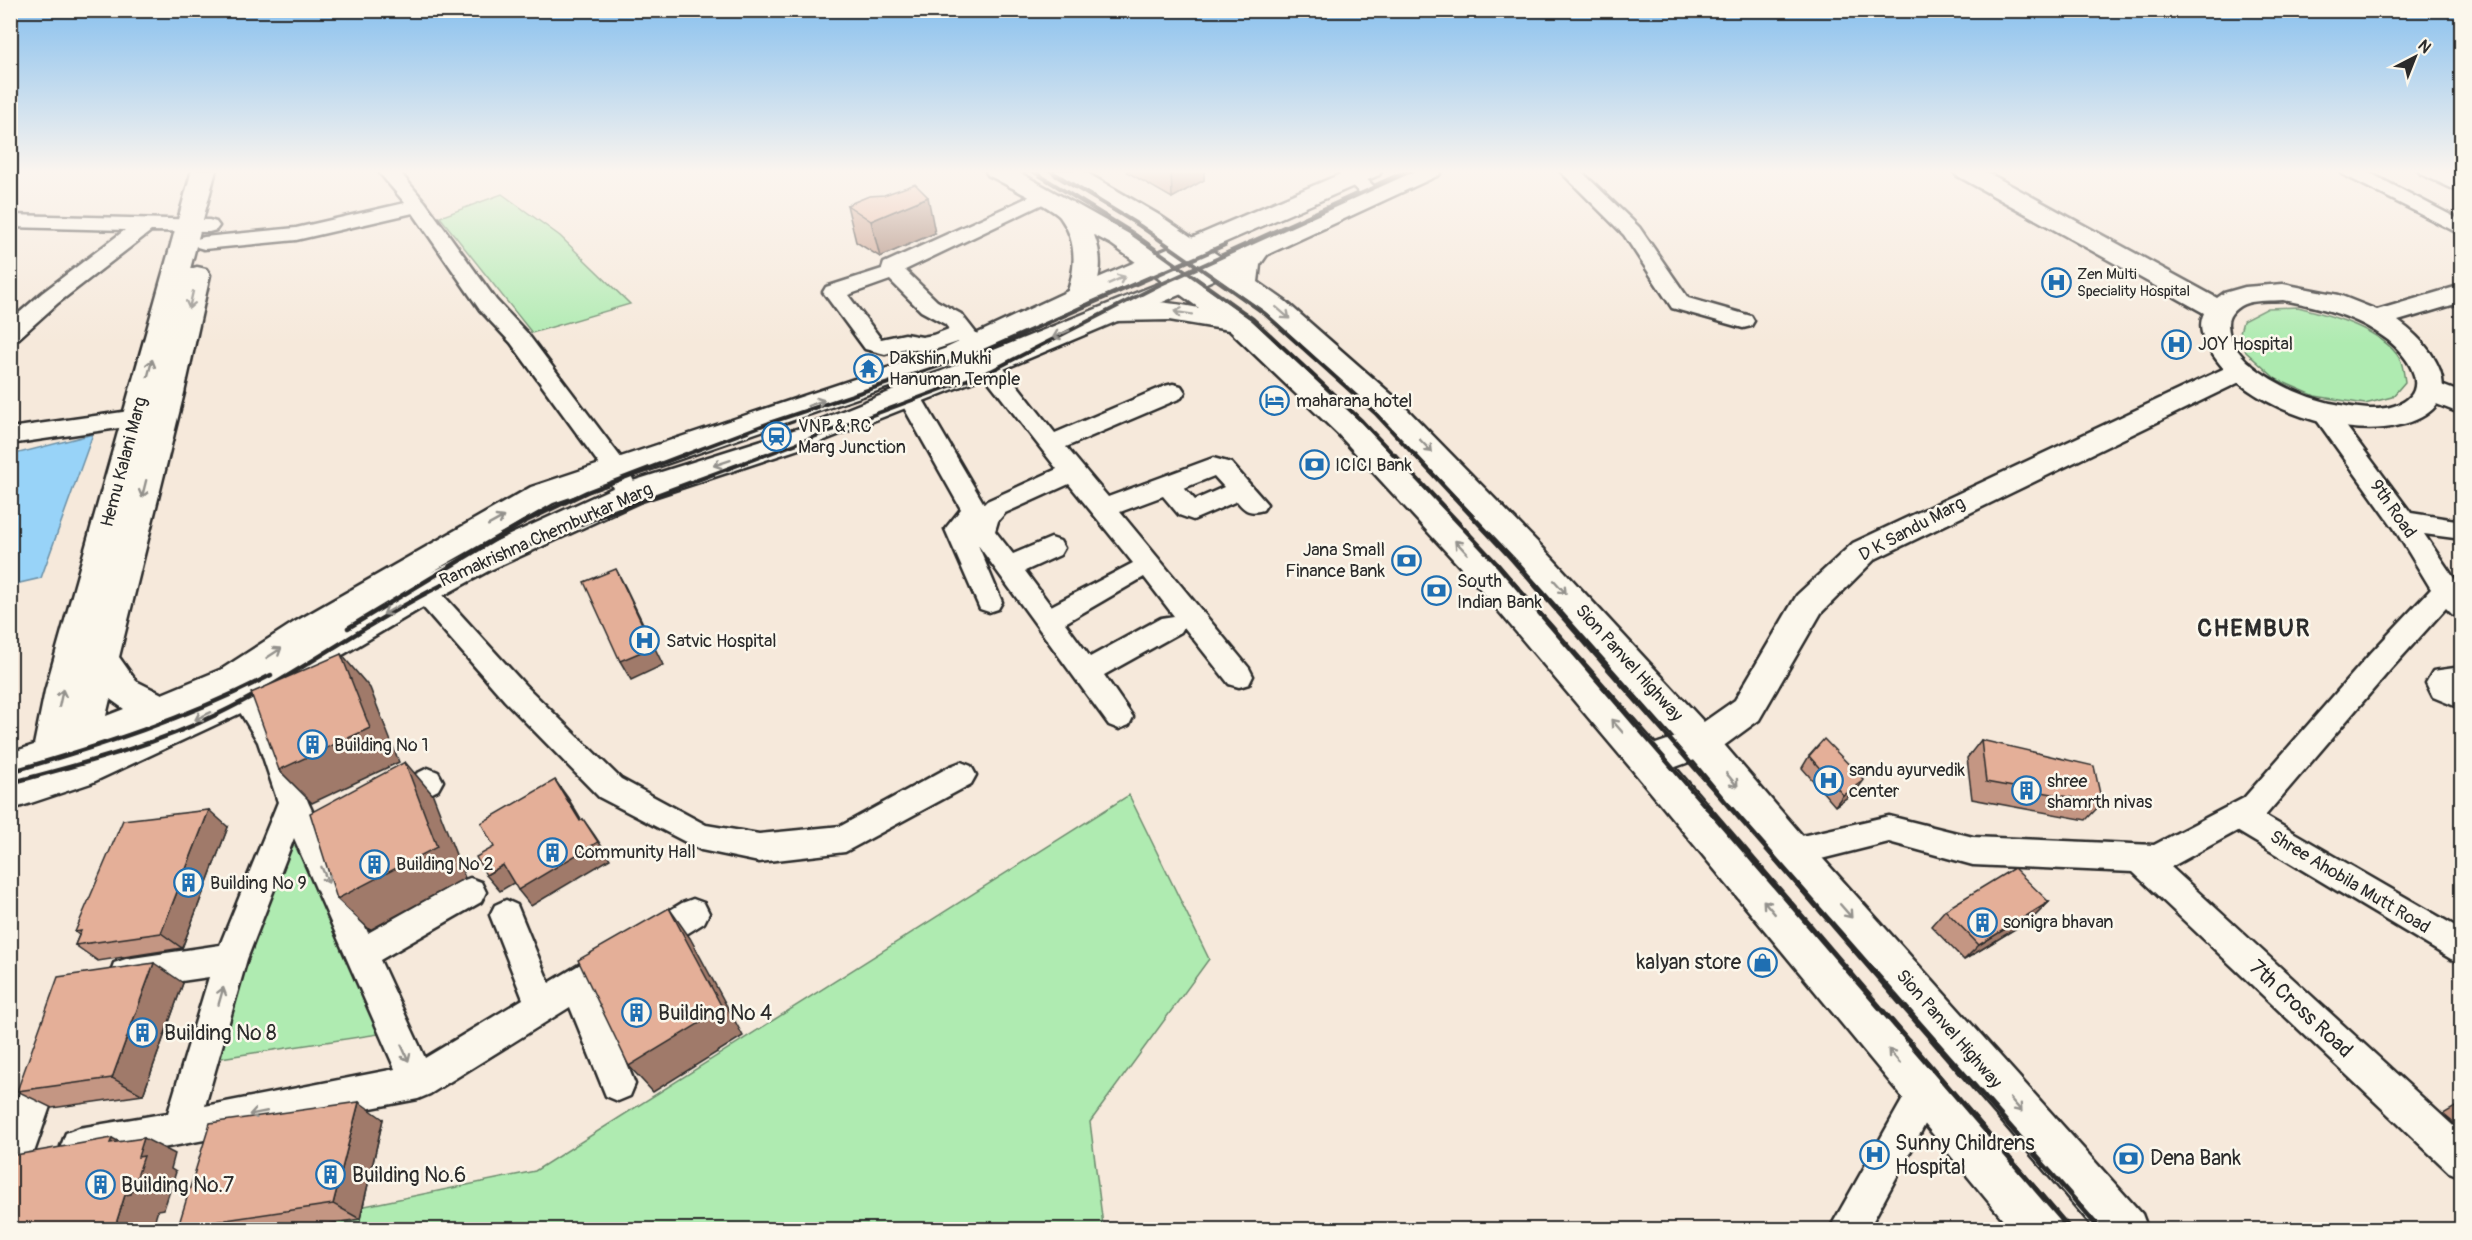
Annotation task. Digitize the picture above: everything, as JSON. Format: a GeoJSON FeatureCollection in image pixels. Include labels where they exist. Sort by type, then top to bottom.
{"type":"FeatureCollection","features":[{"type":"Feature","properties":{"kind":"main road","name":"Hemu Kalani Marg"},"geometry":{"type":"LineString","coordinates":[[64,763],[62,691],[150,416],[200,228]]}},
{"type":"Feature","properties":{"kind":"main road"},"geometry":{"type":"LineString","coordinates":[[200,232],[202,228]]}},
{"type":"Feature","properties":{"kind":"main road"},"geometry":{"type":"LineString","coordinates":[[1078,228],[1087,247],[1088,274],[1079,296]]}},
{"type":"Feature","properties":{"kind":"main road"},"geometry":{"type":"LineString","coordinates":[[1101,228],[1120,238],[1240,325],[1348,427],[1478,565],[1648,762],[2041,1230]]}},
{"type":"Feature","properties":{"kind":"main road","name":"Sion Panvel Highway"},"geometry":{"type":"LineString","coordinates":[[1162,228],[1276,307],[1389,408],[1530,554],[1701,743],[1793,852],[2127,1230]]}},
{"type":"Feature","properties":{"kind":"main road","name":"Ramakrishna Chemburkar Marg"},"geometry":{"type":"LineString","coordinates":[[64,763],[240,687],[314,641],[468,552],[622,482],[754,438],[810,435],[904,384],[1079,296],[1235,228]]}},
{"type":"Feature","properties":{"kind":"main road","name":"Ramakrishna Chemburkar Marg"},"geometry":{"type":"LineString","coordinates":[[975,348],[1115,312],[1304,228]]}},
{"type":"Feature","properties":{"kind":"main road"},"geometry":{"type":"LineString","coordinates":[[2070,228],[2219,310]]}},
{"type":"Feature","properties":{"kind":"main road"},"geometry":{"type":"LineString","coordinates":[[1245,286],[1243,275],[1245,268],[1259,248]]}},
{"type":"Feature","properties":{"kind":"main road"},"geometry":{"type":"LineString","coordinates":[[2283,292],[2313,296],[2345,306],[2375,319],[2400,336],[2419,354],[2430,373],[2431,391],[2419,407],[2395,416],[2362,418],[2323,412],[2292,401],[2263,386],[2240,370],[2223,352],[2216,336],[2214,322],[2219,310],[2233,299],[2255,293],[2283,292]]}},
{"type":"Feature","properties":{"kind":"main road"},"geometry":{"type":"LineString","coordinates":[[2375,319],[2462,293]]}},
{"type":"Feature","properties":{"kind":"main road"},"geometry":{"type":"LineString","coordinates":[[1115,312],[1169,310],[1240,325]]}},
{"type":"Feature","properties":{"kind":"main road","name":"D K Sandu Marg"},"geometry":{"type":"LineString","coordinates":[[1648,762],[1701,743],[1747,710],[1809,604],[1864,551],[2240,370]]}},
{"type":"Feature","properties":{"kind":"main road"},"geometry":{"type":"LineString","coordinates":[[2431,391],[2462,404]]}},
{"type":"Feature","properties":{"kind":"main road"},"geometry":{"type":"LineString","coordinates":[[10,795],[64,763],[102,656],[150,416]]}},
{"type":"Feature","properties":{"kind":"main road","name":"Ramakrishna Chemburkar Marg"},"geometry":{"type":"LineString","coordinates":[[314,641],[424,591],[468,552]]}},
{"type":"Feature","properties":{"kind":"main road"},"geometry":{"type":"LineString","coordinates":[[102,656],[117,685],[136,701],[162,708]]}},
{"type":"Feature","properties":{"kind":"main road","name":"Ramakrishna Chemburkar Marg"},"geometry":{"type":"LineString","coordinates":[[64,763],[162,708],[240,687]]}},
{"type":"Feature","properties":{"kind":"main road"},"geometry":{"type":"LineString","coordinates":[[10,768],[64,763]]}},
{"type":"Feature","properties":{"kind":"street"},"geometry":{"type":"LineString","coordinates":[[10,334],[50,298],[141,228]]}},
{"type":"Feature","properties":{"kind":"street"},"geometry":{"type":"LineString","coordinates":[[168,228],[200,232],[296,234],[326,228]]}},
{"type":"Feature","properties":{"kind":"street"},"geometry":{"type":"LineString","coordinates":[[433,228],[488,305],[519,338],[622,482]]}},
{"type":"Feature","properties":{"kind":"street"},"geometry":{"type":"LineString","coordinates":[[892,268],[977,228]]}},
{"type":"Feature","properties":{"kind":"street"},"geometry":{"type":"LineString","coordinates":[[1629,228],[1680,303],[1743,321]]}},
{"type":"Feature","properties":{"kind":"street"},"geometry":{"type":"LineString","coordinates":[[975,348],[937,342],[916,344],[905,341],[878,347],[873,344],[834,292],[896,272],[929,306],[953,318],[1073,472],[1239,676]]}},
{"type":"Feature","properties":{"kind":"street"},"geometry":{"type":"LineString","coordinates":[[904,384],[975,511],[958,529],[989,602]]}},
{"type":"Feature","properties":{"kind":"street"},"geometry":{"type":"LineString","coordinates":[[1051,444],[1173,392]]}},
{"type":"Feature","properties":{"kind":"street","name":"9th Road"},"geometry":{"type":"LineString","coordinates":[[2323,412],[2403,521],[2454,599]]}},
{"type":"Feature","properties":{"kind":"street"},"geometry":{"type":"LineString","coordinates":[[10,436],[150,416]]}},
{"type":"Feature","properties":{"kind":"street"},"geometry":{"type":"LineString","coordinates":[[1103,509],[1213,467],[1222,469],[1247,496],[1193,511],[1188,509],[1168,485]]}},
{"type":"Feature","properties":{"kind":"street"},"geometry":{"type":"LineString","coordinates":[[1073,472],[996,507],[987,517],[982,532],[1119,717]]}},
{"type":"Feature","properties":{"kind":"street"},"geometry":{"type":"LineString","coordinates":[[2403,521],[2462,530]]}},
{"type":"Feature","properties":{"kind":"street"},"geometry":{"type":"LineString","coordinates":[[1009,567],[1052,548]]}},
{"type":"Feature","properties":{"kind":"street"},"geometry":{"type":"LineString","coordinates":[[1048,620],[1133,573]]}},
{"type":"Feature","properties":{"kind":"street"},"geometry":{"type":"LineString","coordinates":[[424,591],[515,693],[610,788],[701,837],[759,848],[845,839],[961,775]]}},
{"type":"Feature","properties":{"kind":"street"},"geometry":{"type":"LineString","coordinates":[[1793,852],[1889,829],[1973,851],[2157,859],[2255,807],[2380,662],[2454,599]]}},
{"type":"Feature","properties":{"kind":"street"},"geometry":{"type":"LineString","coordinates":[[1086,672],[1171,625]]}},
{"type":"Feature","properties":{"kind":"street"},"geometry":{"type":"LineString","coordinates":[[2462,678],[2444,679],[2440,683],[2443,689],[2462,698]]}},
{"type":"Feature","properties":{"kind":"street"},"geometry":{"type":"LineString","coordinates":[[240,687],[271,738],[292,802],[418,1082]]}},
{"type":"Feature","properties":{"kind":"street"},"geometry":{"type":"LineString","coordinates":[[370,812],[428,781]]}},
{"type":"Feature","properties":{"kind":"street"},"geometry":{"type":"LineString","coordinates":[[200,1135],[231,959],[292,802]]}},
{"type":"Feature","properties":{"kind":"street","name":"Shree Ahobila Mutt Road"},"geometry":{"type":"LineString","coordinates":[[2238,816],[2462,948]]}},
{"type":"Feature","properties":{"kind":"street"},"geometry":{"type":"LineString","coordinates":[[311,844],[340,828]]}},
{"type":"Feature","properties":{"kind":"street","name":"7th Cross Road"},"geometry":{"type":"LineString","coordinates":[[2140,858],[2462,1159]]}},
{"type":"Feature","properties":{"kind":"street"},"geometry":{"type":"LineString","coordinates":[[361,954],[470,892]]}},
{"type":"Feature","properties":{"kind":"street"},"geometry":{"type":"LineString","coordinates":[[57,1036],[13,1164],[200,1135],[418,1082],[693,913]]}},
{"type":"Feature","properties":{"kind":"street"},"geometry":{"type":"LineString","coordinates":[[506,915],[542,1006]]}},
{"type":"Feature","properties":{"kind":"street"},"geometry":{"type":"LineString","coordinates":[[98,978],[231,959]]}},
{"type":"Feature","properties":{"kind":"street"},"geometry":{"type":"LineString","coordinates":[[578,984],[618,1084]]}},
{"type":"Feature","properties":{"kind":"street"},"geometry":{"type":"LineString","coordinates":[[1847,1230],[1925,1093]]}},
{"type":"Feature","properties":{"kind":"green space"},"geometry":{"type":"Polygon","coordinates":[[[449,228],[549,228],[630,304],[532,333],[449,228]]]}},
{"type":"Feature","properties":{"kind":"green space"},"geometry":{"type":"Polygon","coordinates":[[[2298,307],[2354,325],[2381,339],[2400,359],[2405,382],[2392,397],[2365,404],[2315,396],[2276,379],[2246,352],[2239,336],[2243,321],[2268,308],[2298,307]]]}},
{"type":"Feature","properties":{"kind":"green space"},"geometry":{"type":"Polygon","coordinates":[[[1129,795],[1209,959],[1090,1122],[1103,1225],[1100,1229],[248,1230],[535,1171],[1129,795]]]}},
{"type":"Feature","properties":{"kind":"green space"},"geometry":{"type":"Polygon","coordinates":[[[280,808],[379,1034],[201,1061],[280,808]]]}},
{"type":"Feature","properties":{"kind":"water"},"geometry":{"type":"Polygon","coordinates":[[[93,434],[41,578],[11,585],[11,455],[93,434]]]}},
{"type":"Feature","properties":{"kind":"building"},"geometry":{"type":"Polygon","coordinates":[[[616,569],[653,647],[620,661],[584,582],[616,569]]]}},
{"type":"Feature","properties":{"kind":"building"},"geometry":{"type":"Polygon","coordinates":[[[341,654],[370,728],[279,770],[251,693],[341,654]]]}},
{"type":"Feature","properties":{"kind":"building"},"geometry":{"type":"Polygon","coordinates":[[[1824,739],[1864,780],[1843,795],[1809,756],[1824,739]]]}},
{"type":"Feature","properties":{"kind":"building"},"geometry":{"type":"Polygon","coordinates":[[[1981,740],[2094,766],[2102,803],[1986,782],[1981,740]]]}},
{"type":"Feature","properties":{"kind":"building"},"geometry":{"type":"Polygon","coordinates":[[[405,762],[437,847],[337,899],[310,813],[405,762]]]}},
{"type":"Feature","properties":{"kind":"building","name":"Community Hall"},"geometry":{"type":"Polygon","coordinates":[[[555,780],[580,821],[583,819],[598,842],[518,890],[503,865],[486,875],[476,857],[494,847],[481,823],[555,780]]]}},
{"type":"Feature","properties":{"kind":"building"},"geometry":{"type":"Polygon","coordinates":[[[209,810],[161,933],[75,945],[81,931],[75,932],[123,820],[209,810]]]}},
{"type":"Feature","properties":{"kind":"building","name":"sonigra bhavan"},"geometry":{"type":"Polygon","coordinates":[[[2014,868],[2049,902],[1979,945],[1945,910],[2014,868]]]}},
{"type":"Feature","properties":{"kind":"building"},"geometry":{"type":"Polygon","coordinates":[[[669,908],[723,1009],[629,1066],[578,960],[669,908]]]}},
{"type":"Feature","properties":{"kind":"building"},"geometry":{"type":"Polygon","coordinates":[[[154,963],[112,1078],[17,1091],[58,977],[154,963]]]}},
{"type":"Feature","properties":{"kind":"building"},"geometry":{"type":"Polygon","coordinates":[[[359,1102],[333,1204],[178,1227],[210,1123],[359,1102]]]}},
{"type":"Feature","properties":{"kind":"building"},"geometry":{"type":"Polygon","coordinates":[[[112,1138],[110,1143],[144,1138],[138,1157],[144,1156],[131,1194],[125,1195],[114,1230],[10,1230],[10,1156],[112,1138]]]}},
{"type":"Feature","properties":{"kind":"railway"},"geometry":{"type":"LineString","coordinates":[[1124,228],[1178,266]]}},
{"type":"Feature","properties":{"kind":"railway"},"geometry":{"type":"LineString","coordinates":[[1143,228],[1189,261]]}},
{"type":"Feature","properties":{"kind":"railway"},"geometry":{"type":"LineString","coordinates":[[1199,267],[1285,228]]}},
{"type":"Feature","properties":{"kind":"railway"},"geometry":{"type":"LineString","coordinates":[[1189,261],[1225,245]]}},
{"type":"Feature","properties":{"kind":"railway"},"geometry":{"type":"LineString","coordinates":[[1178,266],[1189,261]]}},
{"type":"Feature","properties":{"kind":"railway"},"geometry":{"type":"LineString","coordinates":[[1189,261],[1199,267]]}},
{"type":"Feature","properties":{"kind":"railway"},"geometry":{"type":"LineString","coordinates":[[682,456],[769,423],[981,352],[1178,266]]}},
{"type":"Feature","properties":{"kind":"railway"},"geometry":{"type":"LineString","coordinates":[[1178,266],[1187,272]]}},
{"type":"Feature","properties":{"kind":"railway"},"geometry":{"type":"LineString","coordinates":[[1187,272],[1199,267]]}},
{"type":"Feature","properties":{"kind":"railway"},"geometry":{"type":"LineString","coordinates":[[1199,267],[1264,313],[1375,413],[1415,456]]}},
{"type":"Feature","properties":{"kind":"railway"},"geometry":{"type":"LineString","coordinates":[[763,456],[993,370],[1187,272]]}},
{"type":"Feature","properties":{"kind":"railway"},"geometry":{"type":"LineString","coordinates":[[1187,272],[1253,319],[1362,421],[1395,456]]}},
{"type":"Feature","properties":{"kind":"railway"},"geometry":{"type":"LineString","coordinates":[[348,628],[524,522],[587,492],[686,454]]}},
{"type":"Feature","properties":{"kind":"railway"},"geometry":{"type":"LineString","coordinates":[[10,783],[143,745],[195,725],[276,683],[412,601],[480,567],[602,516],[767,454]]}},
{"type":"Feature","properties":{"kind":"railway"},"geometry":{"type":"LineString","coordinates":[[1394,454],[1498,565],[1707,808]]}},
{"type":"Feature","properties":{"kind":"railway"},"geometry":{"type":"LineString","coordinates":[[1414,454],[1509,556],[1730,808]]}},
{"type":"Feature","properties":{"kind":"railway"},"geometry":{"type":"LineString","coordinates":[[10,772],[176,718],[271,675]]}},
{"type":"Feature","properties":{"kind":"railway"},"geometry":{"type":"LineString","coordinates":[[1706,806],[2071,1230]]}},
{"type":"Feature","properties":{"kind":"railway"},"geometry":{"type":"LineString","coordinates":[[1729,806],[2101,1230]]}},
{"type":"Feature","properties":{"kind":"place","name":"Zen Multi Speciality Hospital"},"geometry":{"type":"Point","coordinates":[2056,283]}},
{"type":"Feature","properties":{"kind":"place","name":"JOY Hospital"},"geometry":{"type":"Point","coordinates":[2177,344]}},
{"type":"Feature","properties":{"kind":"place","name":"Dakshin Mukhi Hanuman Temple"},"geometry":{"type":"Point","coordinates":[868,368]}},
{"type":"Feature","properties":{"kind":"place","name":"maharana hotel"},"geometry":{"type":"Point","coordinates":[1275,401]}},
{"type":"Feature","properties":{"kind":"place","name":"VNP & RC Marg Junction"},"geometry":{"type":"Point","coordinates":[777,436]}},
{"type":"Feature","properties":{"kind":"place","name":"ICICI Bank"},"geometry":{"type":"Point","coordinates":[1314,465]}},
{"type":"Feature","properties":{"kind":"place","name":"Jana Small Finance Bank"},"geometry":{"type":"Point","coordinates":[1406,560]}},
{"type":"Feature","properties":{"kind":"place","name":"South Indian Bank"},"geometry":{"type":"Point","coordinates":[1436,591]}},
{"type":"Feature","properties":{"kind":"place","name":"Satvic Hospital"},"geometry":{"type":"Point","coordinates":[645,641]}},
{"type":"Feature","properties":{"kind":"place","name":"Building No 1"},"geometry":{"type":"Point","coordinates":[313,745]}},
{"type":"Feature","properties":{"kind":"place","name":"sandu ayurvedik center"},"geometry":{"type":"Point","coordinates":[1828,780]}},
{"type":"Feature","properties":{"kind":"place","name":"shree shamrth nivas"},"geometry":{"type":"Point","coordinates":[2026,791]}},
{"type":"Feature","properties":{"kind":"place","name":"Community Hall"},"geometry":{"type":"Point","coordinates":[553,852]}},
{"type":"Feature","properties":{"kind":"place","name":"Building No 2"},"geometry":{"type":"Point","coordinates":[375,864]}},
{"type":"Feature","properties":{"kind":"place","name":"Building No 9"},"geometry":{"type":"Point","coordinates":[189,883]}},
{"type":"Feature","properties":{"kind":"place","name":"sonigra bhavan"},"geometry":{"type":"Point","coordinates":[1982,922]}},
{"type":"Feature","properties":{"kind":"place","name":"kalyan store"},"geometry":{"type":"Point","coordinates":[1762,962]}},
{"type":"Feature","properties":{"kind":"place","name":"Building No 4"},"geometry":{"type":"Point","coordinates":[637,1013]}},
{"type":"Feature","properties":{"kind":"place","name":"Building No 8"},"geometry":{"type":"Point","coordinates":[143,1033]}},
{"type":"Feature","properties":{"kind":"place","name":"Sunny Childrens Hospital"},"geometry":{"type":"Point","coordinates":[1874,1155]}},
{"type":"Feature","properties":{"kind":"place","name":"Dena Bank"},"geometry":{"type":"Point","coordinates":[2129,1158]}},
{"type":"Feature","properties":{"kind":"place","name":"Building No.6"},"geometry":{"type":"Point","coordinates":[331,1175]}},
{"type":"Feature","properties":{"kind":"place","name":"Building No.7"},"geometry":{"type":"Point","coordinates":[100,1185]}},
{"type":"Feature","properties":{"kind":"district","name":"CHEMBUR"},"geometry":{"type":"Point","coordinates":[2254,628]}}]}
